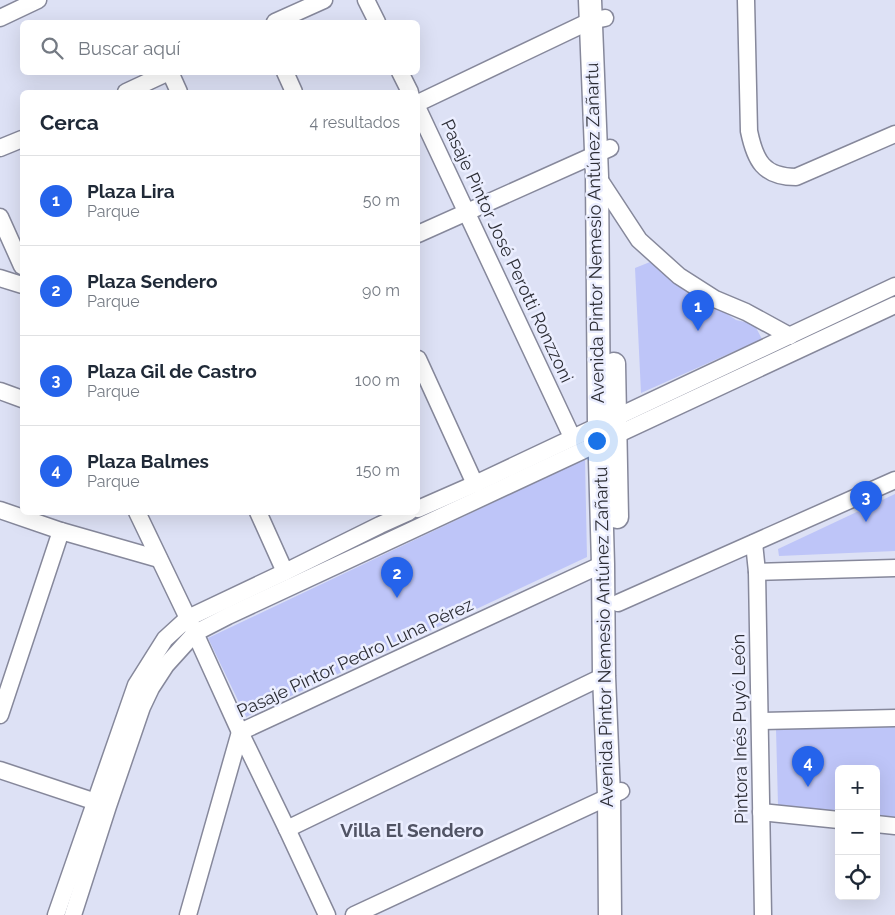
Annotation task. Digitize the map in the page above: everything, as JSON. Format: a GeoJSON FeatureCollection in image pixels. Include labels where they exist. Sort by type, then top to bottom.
{"type":"FeatureCollection","features":[{"type":"Feature","properties":{"kind":"street"},"geometry":{"type":"LineString","coordinates":[[0,18],[38,0]]}},
{"type":"Feature","properties":{"kind":"street"},"geometry":{"type":"LineString","coordinates":[[279,20],[324,0]]}},
{"type":"Feature","properties":{"kind":"street"},"geometry":{"type":"LineString","coordinates":[[366,0],[376,20]]}},
{"type":"Feature","properties":{"kind":"street"},"geometry":{"type":"LineString","coordinates":[[746,0],[749,131],[760,163],[771,173],[786,177],[796,177],[895,134]]}},
{"type":"Feature","properties":{"kind":"street"},"geometry":{"type":"LineString","coordinates":[[420,102],[597,10]]}},
{"type":"Feature","properties":{"kind":"street","name":"Avenida Pintor Nemesio Antúnez Zañartu"},"geometry":{"type":"LineString","coordinates":[[597,10],[607,430],[618,603],[615,793],[610,915]]}},
{"type":"Feature","properties":{"kind":"street"},"geometry":{"type":"LineString","coordinates":[[130,90],[163,75]]}},
{"type":"Feature","properties":{"kind":"street"},"geometry":{"type":"LineString","coordinates":[[172,75],[179,90]]}},
{"type":"Feature","properties":{"kind":"street"},"geometry":{"type":"LineString","coordinates":[[286,75],[293,90]]}},
{"type":"Feature","properties":{"kind":"street"},"geometry":{"type":"LineString","coordinates":[[402,75],[409,90]]}},
{"type":"Feature","properties":{"kind":"street","name":"Pasaje Pintor José Perotti Ronzzoni"},"geometry":{"type":"LineString","coordinates":[[420,113],[572,437]]}},
{"type":"Feature","properties":{"kind":"street"},"geometry":{"type":"LineString","coordinates":[[0,148],[20,139]]}},
{"type":"Feature","properties":{"kind":"street"},"geometry":{"type":"LineString","coordinates":[[420,233],[466,212],[601,159],[609,195],[639,240],[679,276],[715,299],[746,312],[790,336]]}},
{"type":"Feature","properties":{"kind":"street","name":"Avenida Pintor Nemesio Antúnez Zañartu"},"geometry":{"type":"LineString","coordinates":[[601,159],[609,195],[607,430],[603,564],[604,676],[615,793],[623,915]]}},
{"type":"Feature","properties":{"kind":"street"},"geometry":{"type":"LineString","coordinates":[[0,216],[20,261]]}},
{"type":"Feature","properties":{"kind":"street"},"geometry":{"type":"LineString","coordinates":[[0,278],[20,284]]}},
{"type":"Feature","properties":{"kind":"street"},"geometry":{"type":"LineString","coordinates":[[56,915],[150,688],[166,665],[195,634],[607,430],[790,336],[895,286]]}},
{"type":"Feature","properties":{"kind":"street"},"geometry":{"type":"LineString","coordinates":[[420,508],[476,484],[572,437],[607,430],[895,305]]}},
{"type":"Feature","properties":{"kind":"street"},"geometry":{"type":"LineString","coordinates":[[420,363],[476,484]]}},
{"type":"Feature","properties":{"kind":"street"},"geometry":{"type":"LineString","coordinates":[[0,391],[20,398]]}},
{"type":"Feature","properties":{"kind":"street"},"geometry":{"type":"LineString","coordinates":[[618,603],[895,480]]}},
{"type":"Feature","properties":{"kind":"street"},"geometry":{"type":"LineString","coordinates":[[0,510],[61,531],[159,559]]}},
{"type":"Feature","properties":{"kind":"street"},"geometry":{"type":"LineString","coordinates":[[138,515],[327,915]]}},
{"type":"Feature","properties":{"kind":"street"},"geometry":{"type":"LineString","coordinates":[[259,515],[285,572]]}},
{"type":"Feature","properties":{"kind":"street"},"geometry":{"type":"LineString","coordinates":[[73,915],[101,804],[136,685],[165,639],[188,618],[285,572],[377,519],[395,515]]}},
{"type":"Feature","properties":{"kind":"street"},"geometry":{"type":"LineString","coordinates":[[0,715],[61,531]]}},
{"type":"Feature","properties":{"kind":"street","name":"Pintora Inés Puyó León"},"geometry":{"type":"LineString","coordinates":[[754,543],[757,572],[763,915]]}},
{"type":"Feature","properties":{"kind":"street","name":"Pasaje Pintor Pedro Luna Pérez"},"geometry":{"type":"LineString","coordinates":[[188,915],[240,732],[603,564]]}},
{"type":"Feature","properties":{"kind":"street"},"geometry":{"type":"LineString","coordinates":[[757,572],[895,568]]}},
{"type":"Feature","properties":{"kind":"street"},"geometry":{"type":"LineString","coordinates":[[287,829],[604,676]]}},
{"type":"Feature","properties":{"kind":"street"},"geometry":{"type":"LineString","coordinates":[[760,721],[895,718]]}},
{"type":"Feature","properties":{"kind":"street"},"geometry":{"type":"LineString","coordinates":[[0,770],[101,804]]}},
{"type":"Feature","properties":{"kind":"street"},"geometry":{"type":"LineString","coordinates":[[354,915],[615,793]]}},
{"type":"Feature","properties":{"kind":"street"},"geometry":{"type":"LineString","coordinates":[[761,812],[835,820]]}},
{"type":"Feature","properties":{"kind":"street"},"geometry":{"type":"LineString","coordinates":[[880,824],[895,826]]}},
{"type":"Feature","properties":{"kind":"street"},"geometry":{"type":"LineString","coordinates":[[354,915],[359,915]]}},
{"type":"Feature","properties":{"kind":"shaded area"},"geometry":{"type":"Polygon","coordinates":[[[650,262],[736,320],[754,324],[762,339],[641,393],[635,268],[650,262]]]}},
{"type":"Feature","properties":{"kind":"shaded area"},"geometry":{"type":"Polygon","coordinates":[[[585,459],[587,557],[246,717],[208,638],[585,459]]]}},
{"type":"Feature","properties":{"kind":"shaded area"},"geometry":{"type":"Polygon","coordinates":[[[895,494],[895,551],[779,556],[778,549],[895,494]]]}},
{"type":"Feature","properties":{"kind":"shaded area"},"geometry":{"type":"Polygon","coordinates":[[[895,726],[895,818],[880,816],[880,765],[835,765],[835,812],[778,805],[776,729],[895,726]]]}},
{"type":"Feature","properties":{"kind":"place","name":"Plaza Lira"},"geometry":{"type":"Point","coordinates":[698,331]}},
{"type":"Feature","properties":{"kind":"place","name":"Plaza Gil de Castro"},"geometry":{"type":"Point","coordinates":[866,522]}},
{"type":"Feature","properties":{"kind":"place","name":"Plaza Sendero"},"geometry":{"type":"Point","coordinates":[397,598]}},
{"type":"Feature","properties":{"kind":"place","name":"Plaza Balmes"},"geometry":{"type":"Point","coordinates":[808,787]}},
{"type":"Feature","properties":{"kind":"district","name":"Villa El Sendero"},"geometry":{"type":"Point","coordinates":[412,830]}}]}
